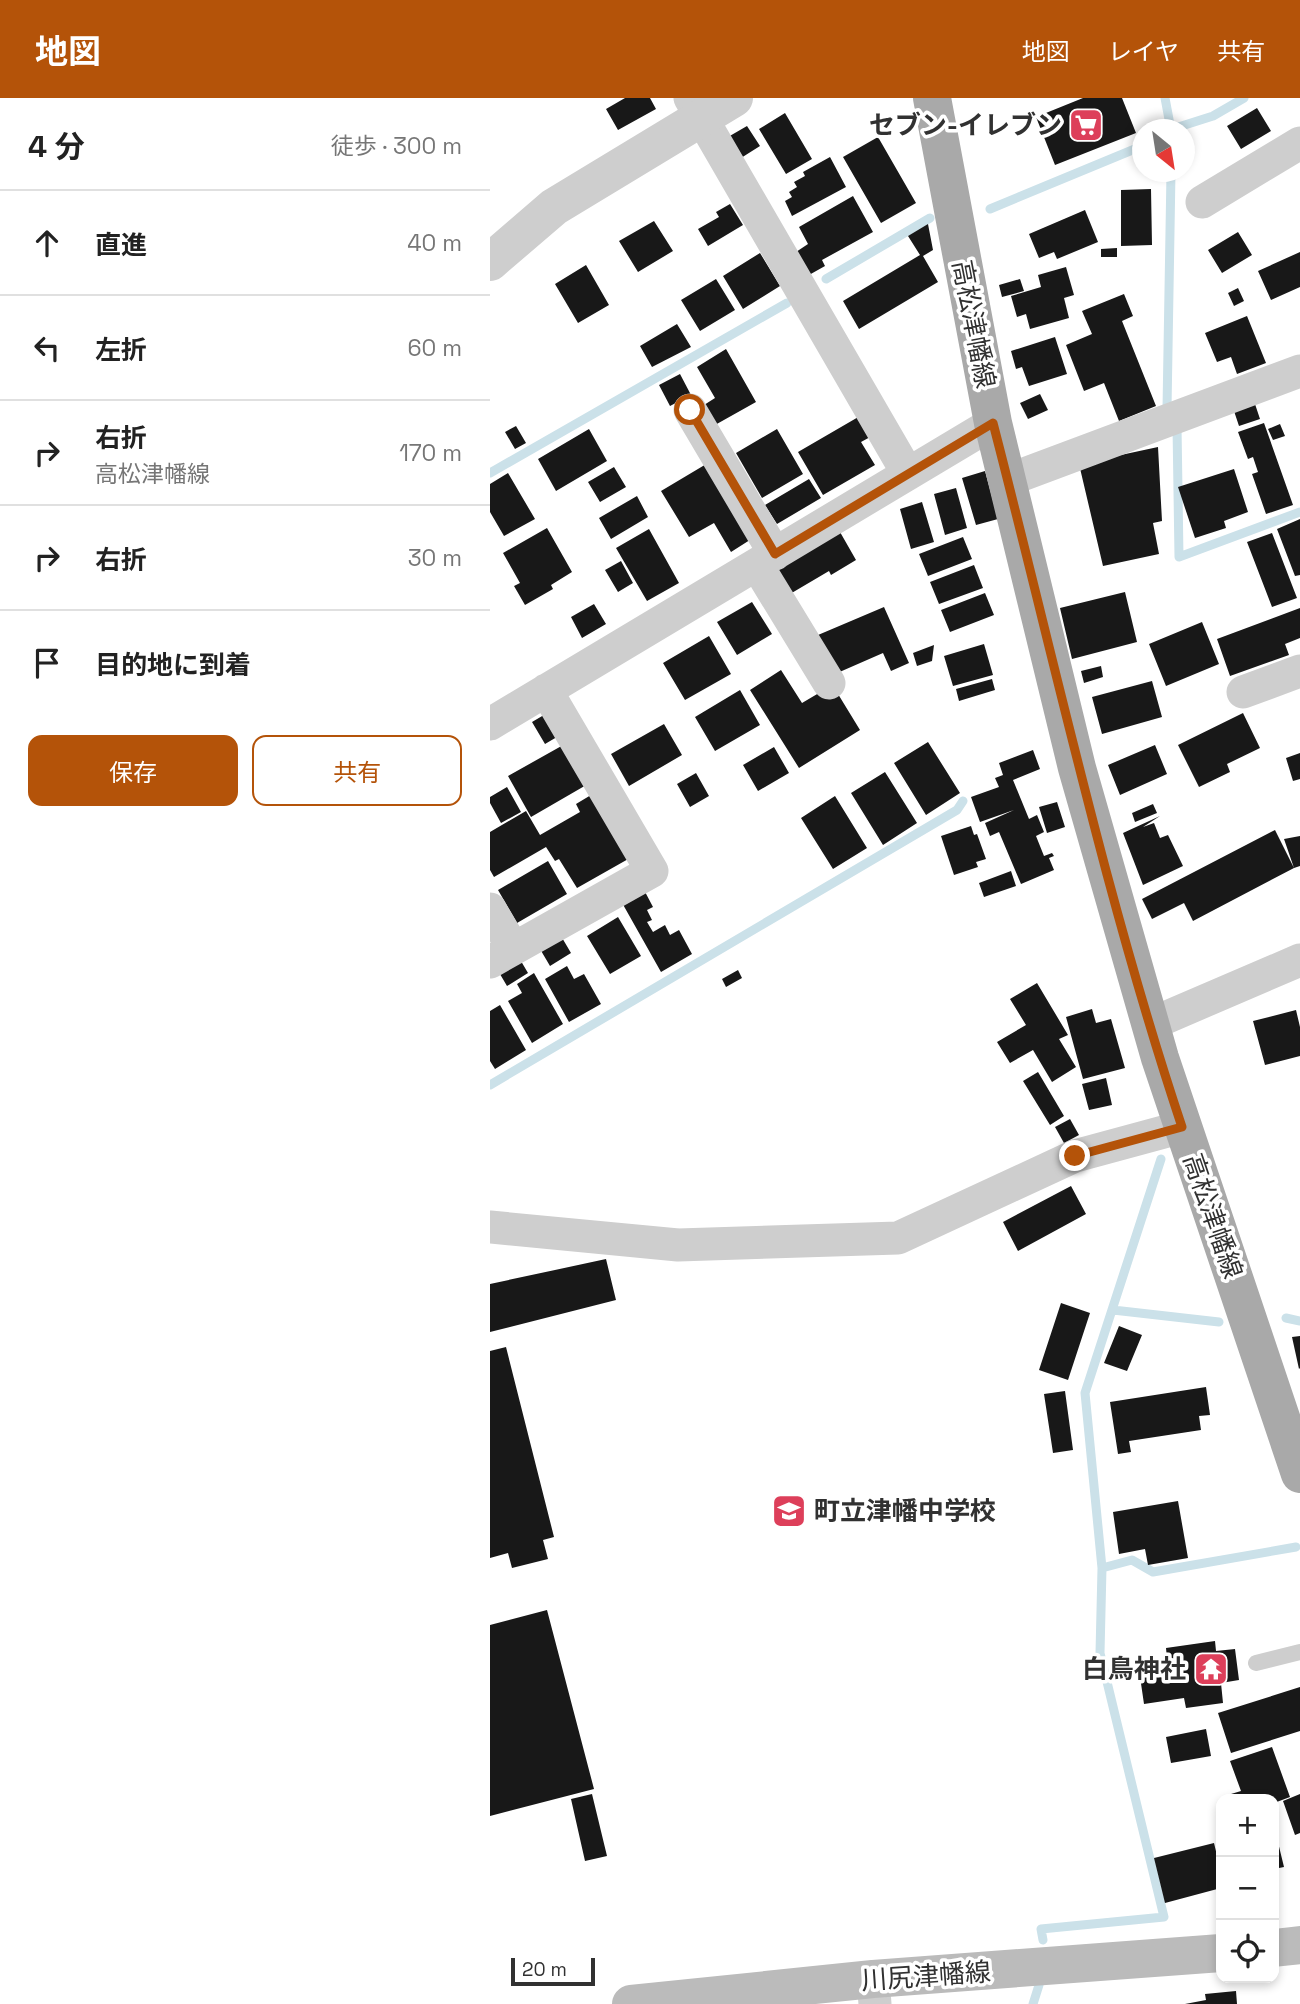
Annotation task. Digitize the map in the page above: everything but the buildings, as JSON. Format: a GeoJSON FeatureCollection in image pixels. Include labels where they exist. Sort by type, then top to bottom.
{"type":"FeatureCollection","features":[{"type":"Feature","properties":{"kind":"main road","name":"高松津幡線"},"geometry":{"type":"LineString","coordinates":[[932,98],[993,423],[1077,768],[1182,1127],[1300,1474]]}},
{"type":"Feature","properties":{"kind":"main road"},"geometry":{"type":"LineString","coordinates":[[1279,1947],[1300,1945]]}},
{"type":"Feature","properties":{"kind":"main road","name":"川尻津幡線"},"geometry":{"type":"LineString","coordinates":[[631,2004],[874,1992],[1216,1954]]}},
{"type":"Feature","properties":{"kind":"street"},"geometry":{"type":"LineString","coordinates":[[490,262],[554,207],[695,107],[734,98]]}},
{"type":"Feature","properties":{"kind":"street"},"geometry":{"type":"LineString","coordinates":[[695,107],[908,474]]}},
{"type":"Feature","properties":{"kind":"street"},"geometry":{"type":"LineString","coordinates":[[1202,202],[1300,143]]}},
{"type":"Feature","properties":{"kind":"street"},"geometry":{"type":"LineString","coordinates":[[1008,480],[1300,371]]}},
{"type":"Feature","properties":{"kind":"street"},"geometry":{"type":"LineString","coordinates":[[690,410],[829,683]]}},
{"type":"Feature","properties":{"kind":"street"},"geometry":{"type":"LineString","coordinates":[[490,724],[993,423]]}},
{"type":"Feature","properties":{"kind":"street"},"geometry":{"type":"LineString","coordinates":[[1243,692],[1300,671]]}},
{"type":"Feature","properties":{"kind":"street"},"geometry":{"type":"LineString","coordinates":[[490,909],[502,955],[652,870],[546,690]]}},
{"type":"Feature","properties":{"kind":"street"},"geometry":{"type":"LineString","coordinates":[[1151,1024],[1300,960]]}},
{"type":"Feature","properties":{"kind":"street"},"geometry":{"type":"LineString","coordinates":[[490,1227],[678,1245],[898,1238],[1075,1156],[1182,1127]]}},
{"type":"Feature","properties":{"kind":"lane"},"geometry":{"type":"LineString","coordinates":[[1256,1663],[1300,1652]]}},
{"type":"Feature","properties":{"kind":"waterway"},"geometry":{"type":"LineString","coordinates":[[1165,98],[1169,119]]}},
{"type":"Feature","properties":{"kind":"waterway"},"geometry":{"type":"LineString","coordinates":[[1195,122],[1213,116],[1244,98]]}},
{"type":"Feature","properties":{"kind":"waterway"},"geometry":{"type":"LineString","coordinates":[[990,209],[1132,150]]}},
{"type":"Feature","properties":{"kind":"waterway"},"geometry":{"type":"LineString","coordinates":[[1167,409],[1171,182]]}},
{"type":"Feature","properties":{"kind":"waterway"},"geometry":{"type":"LineString","coordinates":[[826,279],[930,218]]}},
{"type":"Feature","properties":{"kind":"waterway"},"geometry":{"type":"LineString","coordinates":[[490,473],[787,303]]}},
{"type":"Feature","properties":{"kind":"waterway"},"geometry":{"type":"LineString","coordinates":[[1177,426],[1179,557],[1300,512]]}},
{"type":"Feature","properties":{"kind":"waterway"},"geometry":{"type":"LineString","coordinates":[[490,1085],[957,810],[963,801]]}},
{"type":"Feature","properties":{"kind":"waterway"},"geometry":{"type":"LineString","coordinates":[[1102,1568],[1085,1393],[1161,1159]]}},
{"type":"Feature","properties":{"kind":"waterway"},"geometry":{"type":"LineString","coordinates":[[1113,1310],[1219,1322]]}},
{"type":"Feature","properties":{"kind":"waterway"},"geometry":{"type":"LineString","coordinates":[[1286,1318],[1300,1321]]}},
{"type":"Feature","properties":{"kind":"waterway"},"geometry":{"type":"LineString","coordinates":[[1043,1940],[1041,1929],[1164,1917],[1100,1653],[1102,1568],[1132,1560],[1153,1572],[1296,1547]]}},
{"type":"Feature","properties":{"kind":"waterway"},"geometry":{"type":"LineString","coordinates":[[1033,2004],[1039,1985]]}},
{"type":"Feature","properties":{"kind":"place","name":"セブン-イレブン"},"geometry":{"type":"Point","coordinates":[1086,125]}},
{"type":"Feature","properties":{"kind":"place","name":"町立津幡中学校"},"geometry":{"type":"Point","coordinates":[789,1511]}},
{"type":"Feature","properties":{"kind":"place","name":"白鳥神社"},"geometry":{"type":"Point","coordinates":[1211,1669]}},
{"type":"Feature","properties":{"kind":"route"},"geometry":{"type":"LineString","coordinates":[[690,410],[775,554],[993,423],[1077,768],[1182,1127],[1075,1156]]}}]}
